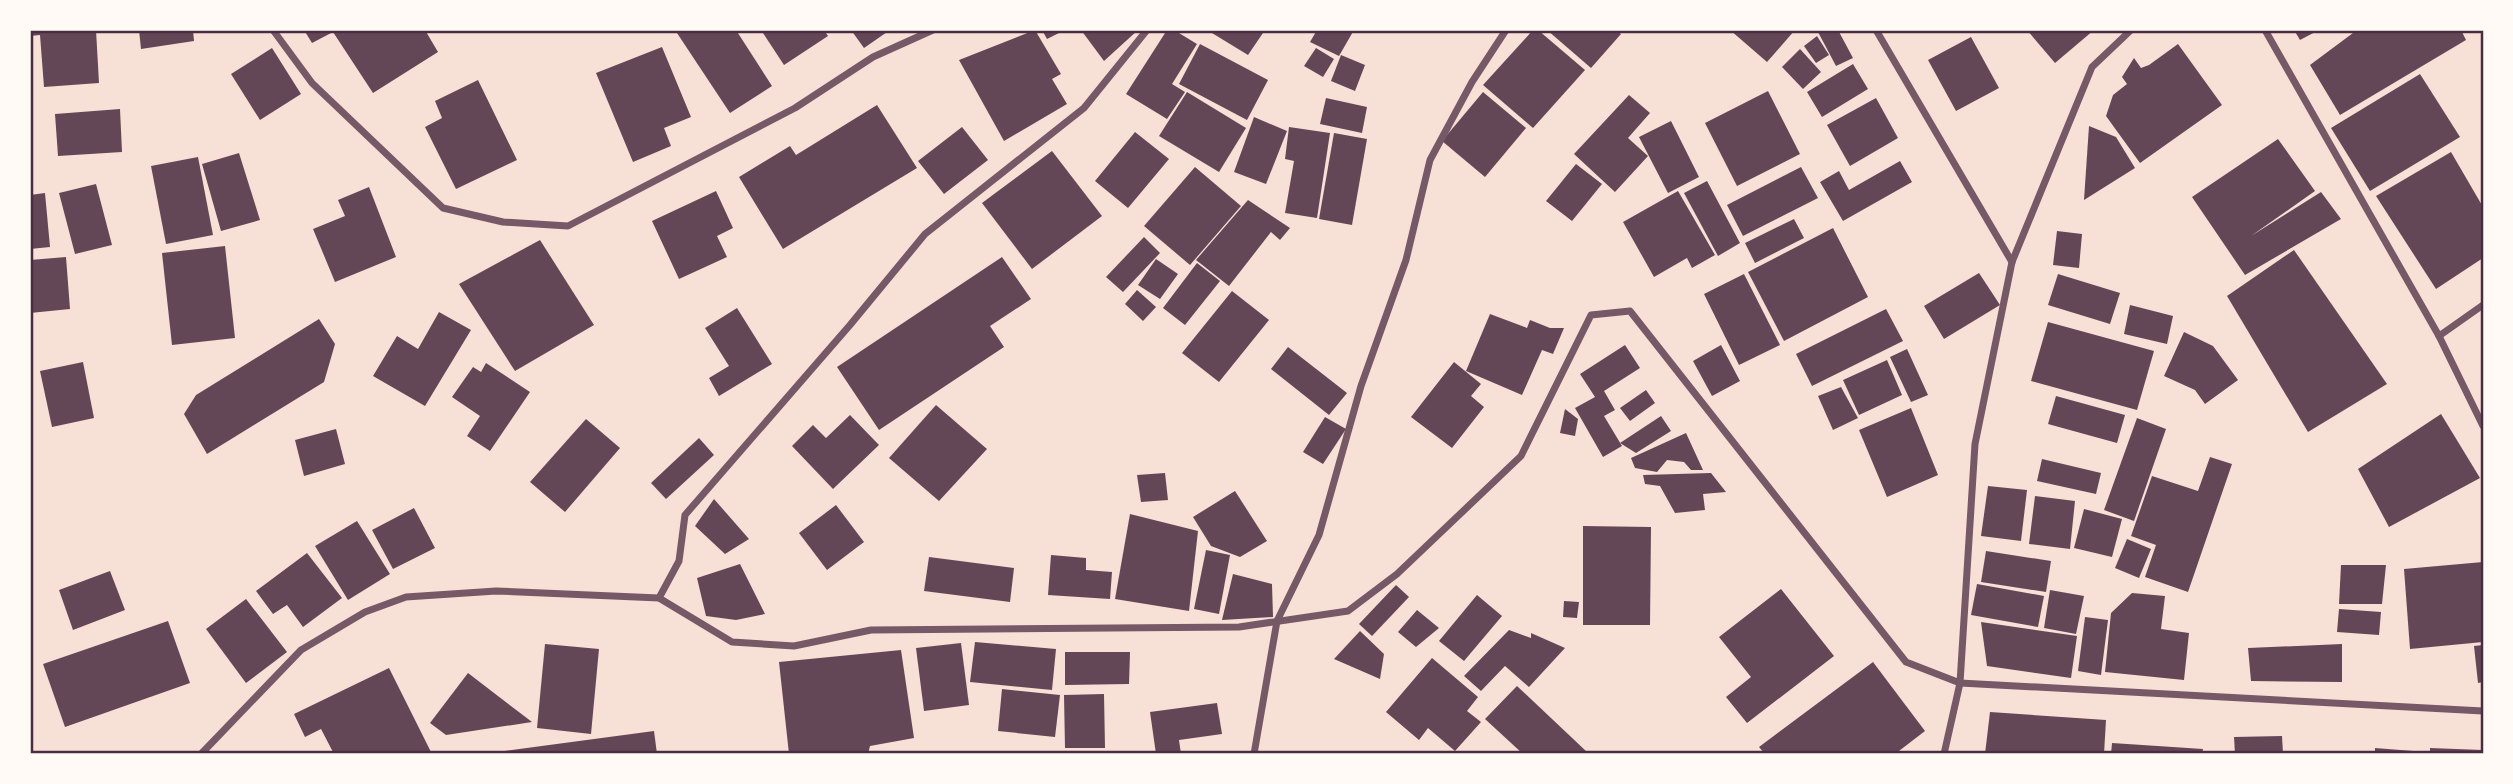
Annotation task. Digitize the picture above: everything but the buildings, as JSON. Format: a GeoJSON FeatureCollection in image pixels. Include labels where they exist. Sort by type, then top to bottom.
{"type":"FeatureCollection","features":[{"type":"Feature","properties":{"kind":"street"},"geometry":{"type":"LineString","coordinates":[[273,30],[312,83],[443,208],[503,222],[568,226],[795,108],[873,57],[933,30]]}},
{"type":"Feature","properties":{"kind":"street"},"geometry":{"type":"LineString","coordinates":[[659,598],[679,561],[685,515],[925,234],[1084,108],[1147,30]]}},
{"type":"Feature","properties":{"kind":"street"},"geometry":{"type":"LineString","coordinates":[[1254,754],[1277,621],[1319,535],[1361,386],[1406,260],[1430,160],[1472,82],[1506,30]]}},
{"type":"Feature","properties":{"kind":"street"},"geometry":{"type":"LineString","coordinates":[[1876,30],[2012,262]]}},
{"type":"Feature","properties":{"kind":"street"},"geometry":{"type":"LineString","coordinates":[[1944,754],[1961,683],[1975,444],[2012,262],[2092,67],[2131,30]]}},
{"type":"Feature","properties":{"kind":"street"},"geometry":{"type":"LineString","coordinates":[[2265,30],[2439,336],[2483,426]]}},
{"type":"Feature","properties":{"kind":"street"},"geometry":{"type":"LineString","coordinates":[[2439,336],[2483,305]]}},
{"type":"Feature","properties":{"kind":"street"},"geometry":{"type":"LineString","coordinates":[[201,754],[300,650],[365,612],[407,597],[496,591],[659,598],[732,642],[794,646],[871,630],[1239,627],[1348,611],[1397,574],[1521,456],[1591,315],[1630,311],[1906,662],[1961,683],[2483,711]]}}]}
